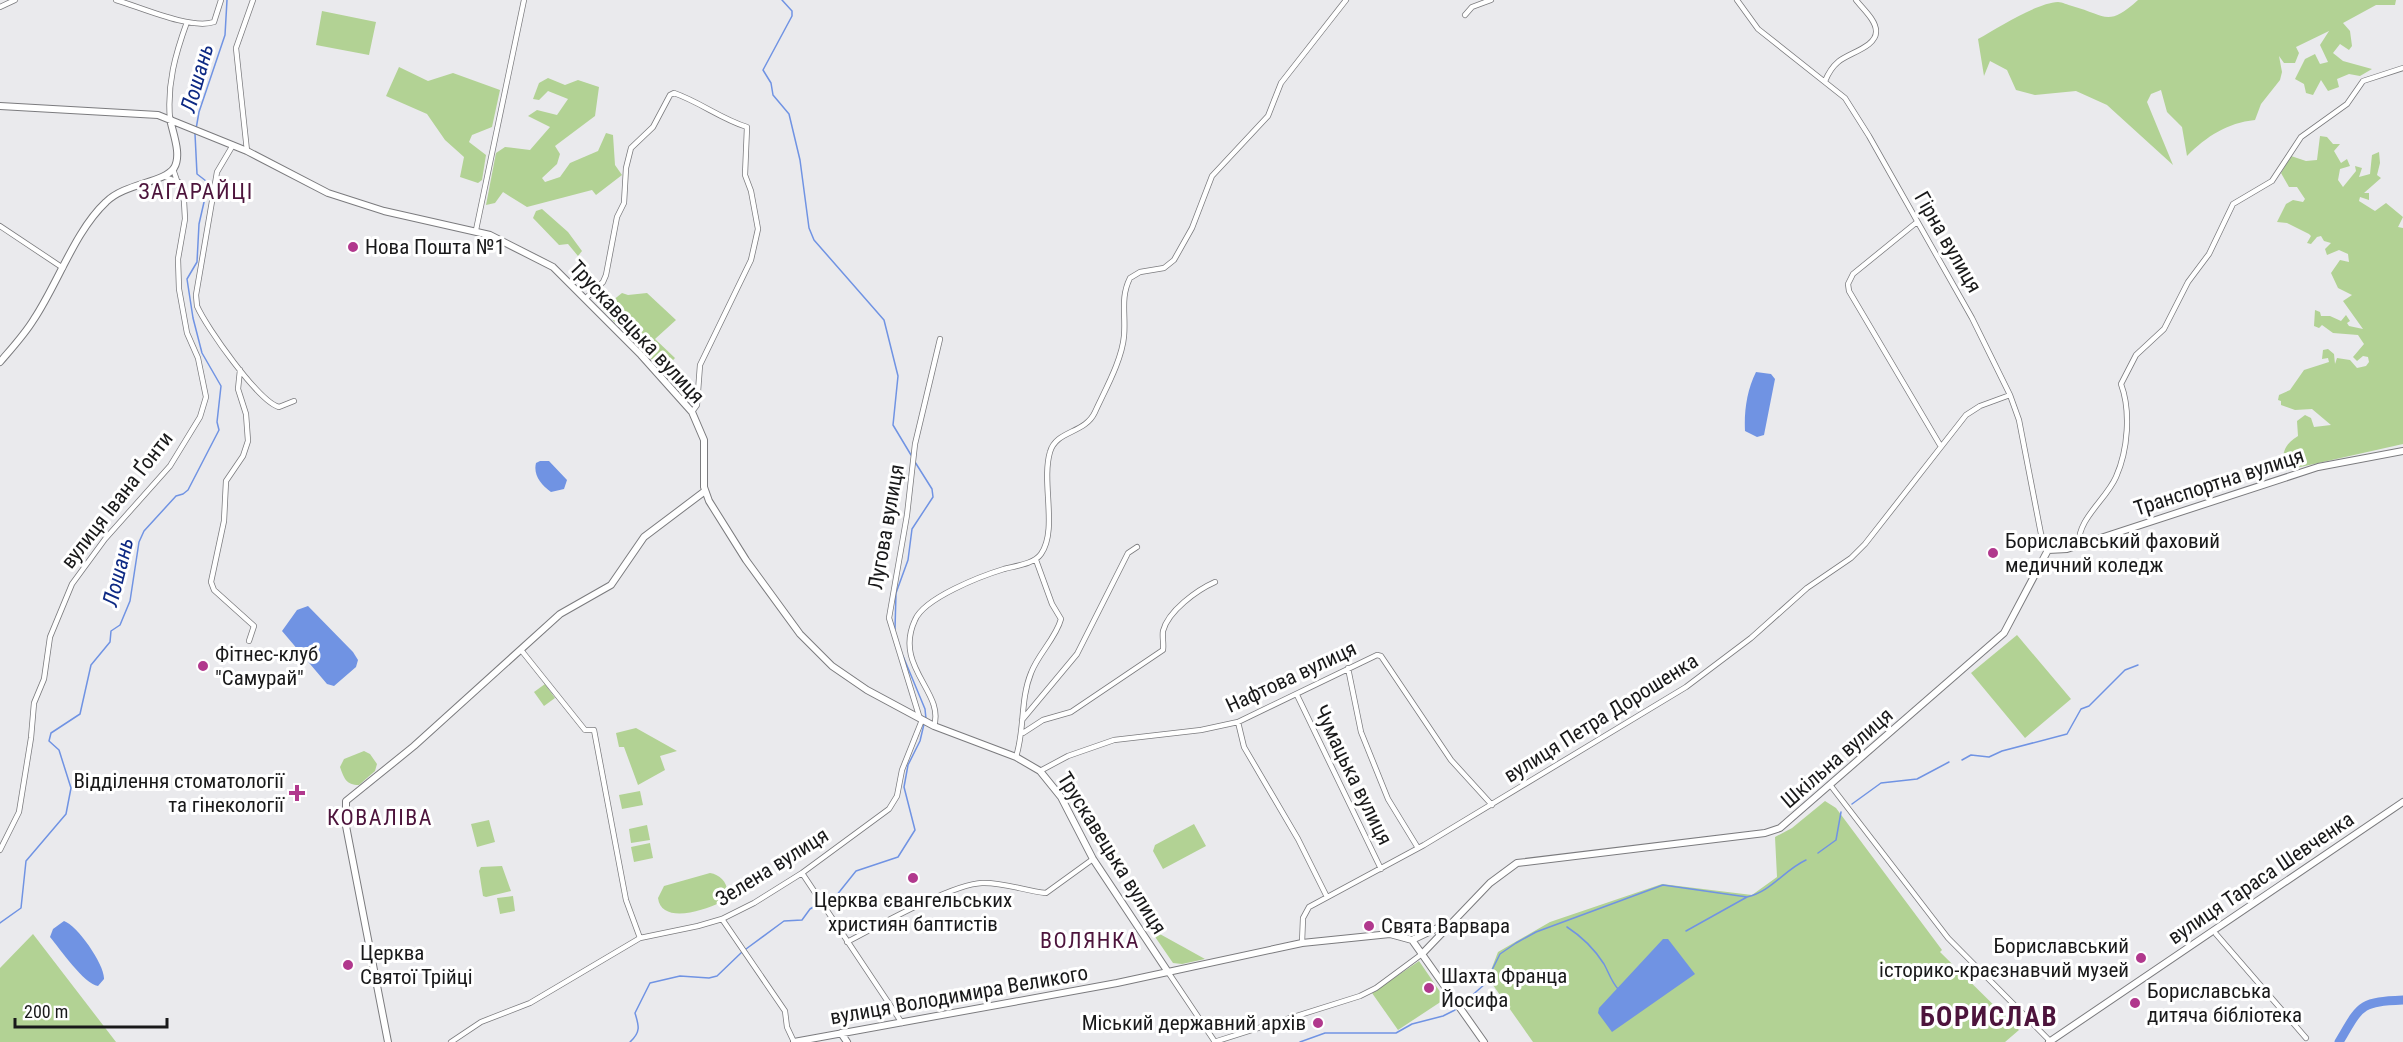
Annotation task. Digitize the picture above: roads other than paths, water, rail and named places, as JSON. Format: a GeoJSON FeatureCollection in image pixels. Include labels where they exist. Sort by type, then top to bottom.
{"type":"FeatureCollection","features":[{"type":"Feature","properties":{"kind":"street"},"geometry":{"type":"LineString","coordinates":[[0,7],[15,0]]}},
{"type":"Feature","properties":{"kind":"street"},"geometry":{"type":"LineString","coordinates":[[116,0],[187,22],[202,24],[214,22],[221,0]]}},
{"type":"Feature","properties":{"kind":"street"},"geometry":{"type":"LineString","coordinates":[[247,151],[236,48],[253,0]]}},
{"type":"Feature","properties":{"kind":"street"},"geometry":{"type":"LineString","coordinates":[[476,230],[524,0]]}},
{"type":"Feature","properties":{"kind":"street"},"geometry":{"type":"LineString","coordinates":[[925,722],[937,717],[930,693],[918,678],[910,653],[911,632],[918,614],[940,597],[1001,570],[1036,560],[1048,537],[1045,471],[1050,450],[1058,437],[1083,427],[1094,414],[1122,344],[1123,297],[1130,278],[1140,272],[1164,268],[1174,260],[1192,228],[1212,176],[1268,116],[1281,83],[1346,0]]}},
{"type":"Feature","properties":{"kind":"street"},"geometry":{"type":"LineString","coordinates":[[1465,15],[1472,7],[1491,0]]}},
{"type":"Feature","properties":{"kind":"street","name":"Гірна вулиця"},"geometry":{"type":"LineString","coordinates":[[1737,0],[1758,28],[1845,98],[1972,318],[2010,395],[2019,420],[2041,534],[2048,550]]}},
{"type":"Feature","properties":{"kind":"street"},"geometry":{"type":"LineString","coordinates":[[1825,81],[1839,61],[1868,44],[1875,36],[1876,28],[1856,0]]}},
{"type":"Feature","properties":{"kind":"street"},"geometry":{"type":"LineString","coordinates":[[0,362],[35,318],[63,268],[105,202],[125,188],[165,177],[173,169],[177,156],[170,119],[170,80],[187,22]]}},
{"type":"Feature","properties":{"kind":"street"},"geometry":{"type":"LineString","coordinates":[[2079,545],[2080,528],[2116,477],[2124,448],[2126,411],[2121,384],[2126,370],[2150,340],[2164,329],[2188,282],[2210,254],[2233,204],[2272,181],[2301,137],[2347,104],[2363,81],[2403,68]]}},
{"type":"Feature","properties":{"kind":"street"},"geometry":{"type":"LineString","coordinates":[[586,298],[603,282],[606,275],[617,218],[624,204],[626,168],[632,148],[652,127],[670,95],[674,93],[694,100],[722,117],[747,127],[745,175],[751,191],[758,230],[751,260],[700,365],[697,405],[693,412]]}},
{"type":"Feature","properties":{"kind":"street","name":"Трускавецька вулиця"},"geometry":{"type":"LineString","coordinates":[[0,106],[148,114],[170,119],[247,151],[328,193],[384,211],[476,230],[548,264],[586,298],[693,412],[704,440],[705,491],[734,542],[788,619],[809,644],[853,681],[925,722],[1016,757],[1040,771],[1061,797],[1093,859],[1168,972]]}},
{"type":"Feature","properties":{"kind":"street"},"geometry":{"type":"LineString","coordinates":[[233,145],[217,172],[196,300],[200,314],[240,370],[273,406],[279,407],[294,401]]}},
{"type":"Feature","properties":{"kind":"street","name":"вулиця Івана Ґонти"},"geometry":{"type":"LineString","coordinates":[[0,850],[19,812],[21,787],[31,738],[33,703],[44,679],[50,637],[72,584],[105,539],[170,466],[200,417],[207,397],[198,358],[186,333],[179,289],[178,259],[185,219],[179,182],[173,169]]}},
{"type":"Feature","properties":{"kind":"street"},"geometry":{"type":"LineString","coordinates":[[165,177],[179,182]]}},
{"type":"Feature","properties":{"kind":"street"},"geometry":{"type":"LineString","coordinates":[[1917,222],[1853,274],[1848,284],[1849,291],[1940,445]]}},
{"type":"Feature","properties":{"kind":"street"},"geometry":{"type":"LineString","coordinates":[[0,226],[63,268]]}},
{"type":"Feature","properties":{"kind":"street","name":"Лугова вулиця"},"geometry":{"type":"LineString","coordinates":[[925,722],[889,618],[907,515],[910,474],[914,470],[922,406],[940,339]]}},
{"type":"Feature","properties":{"kind":"street"},"geometry":{"type":"LineString","coordinates":[[240,370],[238,389],[246,414],[248,441],[243,456],[225,481],[224,521],[211,582],[214,590],[254,626],[249,641]]}},
{"type":"Feature","properties":{"kind":"street","name":"вулиця Петра Дорошенка"},"geometry":{"type":"LineString","coordinates":[[1302,943],[1305,912],[1327,897],[1381,870],[1686,687],[1750,638],[1807,588],[1851,558],[1866,544],[1940,445],[1973,409],[2010,395]]}},
{"type":"Feature","properties":{"kind":"street","name":"Транспортна вулиця"},"geometry":{"type":"LineString","coordinates":[[2048,550],[2061,550],[2079,545],[2318,467],[2403,451]]}},
{"type":"Feature","properties":{"kind":"street"},"geometry":{"type":"LineString","coordinates":[[388,1042],[349,846],[345,801],[414,746],[560,614],[611,585],[644,537],[705,491]]}},
{"type":"Feature","properties":{"kind":"street"},"geometry":{"type":"LineString","coordinates":[[1022,720],[1077,654],[1128,553],[1137,547]]}},
{"type":"Feature","properties":{"kind":"street","name":"Шкільна вулиця"},"geometry":{"type":"LineString","coordinates":[[1422,954],[1449,923],[1490,883],[1517,863],[1765,833],[1790,821],[2004,633],[2048,550]]}},
{"type":"Feature","properties":{"kind":"street"},"geometry":{"type":"LineString","coordinates":[[1016,757],[1023,733],[1022,720],[1030,674],[1060,622],[1036,560]]}},
{"type":"Feature","properties":{"kind":"street"},"geometry":{"type":"LineString","coordinates":[[1023,733],[1043,720],[1071,712],[1161,652],[1164,648],[1163,631],[1174,614],[1194,591],[1215,582]]}},
{"type":"Feature","properties":{"kind":"street"},"geometry":{"type":"LineString","coordinates":[[521,650],[585,730],[594,730],[626,900],[640,938]]}},
{"type":"Feature","properties":{"kind":"street","name":"Нафтова вулиця"},"geometry":{"type":"LineString","coordinates":[[1040,771],[1068,756],[1114,740],[1201,730],[1238,722],[1377,655],[1381,656],[1451,760],[1492,805]]}},
{"type":"Feature","properties":{"kind":"street"},"geometry":{"type":"LineString","coordinates":[[1348,668],[1360,732],[1388,799],[1418,848]]}},
{"type":"Feature","properties":{"kind":"street","name":"Чумацька вулиця"},"geometry":{"type":"LineString","coordinates":[[1297,695],[1381,870]]}},
{"type":"Feature","properties":{"kind":"street","name":"Зелена вулиця"},"geometry":{"type":"LineString","coordinates":[[451,1042],[481,1022],[530,1003],[640,938],[722,919],[802,873],[889,809],[897,796],[902,770],[925,722]]}},
{"type":"Feature","properties":{"kind":"street"},"geometry":{"type":"LineString","coordinates":[[1238,722],[1244,747],[1298,839],[1327,897]]}},
{"type":"Feature","properties":{"kind":"street"},"geometry":{"type":"LineString","coordinates":[[1831,786],[1948,938],[2049,1042]]}},
{"type":"Feature","properties":{"kind":"street","name":"вулиця Тараса Шевченка"},"geometry":{"type":"LineString","coordinates":[[2049,1042],[2403,802]]}},
{"type":"Feature","properties":{"kind":"street"},"geometry":{"type":"LineString","coordinates":[[847,942],[919,906],[970,885],[990,884],[1046,893],[1093,859]]}},
{"type":"Feature","properties":{"kind":"street"},"geometry":{"type":"LineString","coordinates":[[802,873],[902,1023]]}},
{"type":"Feature","properties":{"kind":"street"},"geometry":{"type":"LineString","coordinates":[[722,919],[785,1011],[787,1027],[794,1042]]}},
{"type":"Feature","properties":{"kind":"street","name":"Шкільна вулиця"},"geometry":{"type":"LineString","coordinates":[[1412,940],[1449,923]]}},
{"type":"Feature","properties":{"kind":"street","name":"вулиця Володимира Великого"},"geometry":{"type":"LineString","coordinates":[[794,1042],[1168,972],[1302,943],[1390,934],[1412,940]]}},
{"type":"Feature","properties":{"kind":"street"},"geometry":{"type":"LineString","coordinates":[[2216,934],[2306,1038]]}},
{"type":"Feature","properties":{"kind":"street"},"geometry":{"type":"LineString","coordinates":[[1412,940],[1484,1042]]}},
{"type":"Feature","properties":{"kind":"street"},"geometry":{"type":"LineString","coordinates":[[1168,972],[1214,1042],[1360,996],[1377,988],[1422,954]]}},
{"type":"Feature","properties":{"kind":"street"},"geometry":{"type":"LineString","coordinates":[[842,1033],[847,1042]]}},
{"type":"Feature","properties":{"kind":"water"},"geometry":{"type":"Polygon","coordinates":[[[1756,372],[1771,374],[1775,379],[1764,435],[1757,437],[1745,431],[1748,393],[1756,372]]]}},
{"type":"Feature","properties":{"kind":"water"},"geometry":{"type":"Polygon","coordinates":[[[540,461],[549,461],[567,480],[564,489],[551,492],[541,483],[535,467],[540,461]]]}},
{"type":"Feature","properties":{"kind":"water"},"geometry":{"type":"Polygon","coordinates":[[[308,606],[358,660],[356,667],[334,686],[327,684],[282,631],[297,610],[308,606]]]}},
{"type":"Feature","properties":{"kind":"water"},"geometry":{"type":"Polygon","coordinates":[[[64,921],[83,937],[100,965],[104,979],[98,986],[79,973],[50,937],[53,929],[64,921]]]}},
{"type":"Feature","properties":{"kind":"water"},"geometry":{"type":"Polygon","coordinates":[[[1663,939],[1668,939],[1695,974],[1612,1032],[1598,1013],[1599,1008],[1663,939]]]}},
{"type":"Feature","properties":{"kind":"waterway","name":"Лошань"},"geometry":{"type":"LineString","coordinates":[[196,129],[199,112],[225,35],[227,0]]}},
{"type":"Feature","properties":{"kind":"waterway"},"geometry":{"type":"LineString","coordinates":[[782,0],[792,11],[792,16],[763,70],[771,83],[773,95],[789,114],[800,160],[809,228],[814,240],[884,320],[898,376],[893,425],[911,455]]}},
{"type":"Feature","properties":{"kind":"waterway","name":"Лошань"},"geometry":{"type":"LineString","coordinates":[[0,923],[21,908],[26,861],[66,814],[71,788],[59,750],[49,741],[51,733],[80,714],[91,665],[110,642],[111,631],[120,625],[130,601],[139,542],[144,531],[176,496],[188,490],[219,430],[217,422],[221,386],[202,353],[193,318],[187,279],[197,262],[199,224],[207,189],[206,181],[197,174],[195,134]]}},
{"type":"Feature","properties":{"kind":"waterway"},"geometry":{"type":"LineString","coordinates":[[895,629],[896,593],[908,560],[912,529],[933,497],[932,489],[915,462]]}},
{"type":"Feature","properties":{"kind":"waterway"},"geometry":{"type":"LineString","coordinates":[[903,656],[925,709],[926,719]]}},
{"type":"Feature","properties":{"kind":"waterway"},"geometry":{"type":"LineString","coordinates":[[1962,760],[1971,755],[1989,757],[2002,751],[2067,734],[2081,709],[2089,706],[2125,670],[2138,665]]}},
{"type":"Feature","properties":{"kind":"waterway"},"geometry":{"type":"LineString","coordinates":[[825,902],[836,896],[856,871],[898,857],[915,830],[904,787],[908,765],[920,741],[924,724]]}},
{"type":"Feature","properties":{"kind":"waterway"},"geometry":{"type":"LineString","coordinates":[[1852,804],[1881,783],[1917,779],[1949,762]]}},
{"type":"Feature","properties":{"kind":"waterway"},"geometry":{"type":"LineString","coordinates":[[1818,853],[1836,840],[1841,812]]}},
{"type":"Feature","properties":{"kind":"waterway"},"geometry":{"type":"LineString","coordinates":[[1686,931],[1747,897],[1763,891],[1806,860]]}},
{"type":"Feature","properties":{"kind":"waterway"},"geometry":{"type":"LineString","coordinates":[[1469,998],[1485,984],[1500,954],[1516,943],[1536,932],[1663,885],[1747,897]]}},
{"type":"Feature","properties":{"kind":"waterway"},"geometry":{"type":"LineString","coordinates":[[746,949],[784,921],[802,920],[810,909],[820,903]]}},
{"type":"Feature","properties":{"kind":"waterway"},"geometry":{"type":"LineString","coordinates":[[1567,927],[1596,954],[1618,989]]}},
{"type":"Feature","properties":{"kind":"waterway"},"geometry":{"type":"LineString","coordinates":[[630,1042],[638,1029],[635,1013],[650,983],[680,976],[709,978],[717,976],[742,952]]}},
{"type":"Feature","properties":{"kind":"waterway"},"geometry":{"type":"LineString","coordinates":[[2339,1042],[2357,1013],[2369,1004],[2403,1000]]}},
{"type":"Feature","properties":{"kind":"waterway"},"geometry":{"type":"LineString","coordinates":[[1300,1042],[1325,1033],[1396,1033],[1412,1024],[1443,1016],[1455,1010]]}},
{"type":"Feature","properties":{"kind":"place","name":"Нова Пошта №1"},"geometry":{"type":"Point","coordinates":[353,247]}},
{"type":"Feature","properties":{"kind":"place","name":"Бориславський фаховий медичний коледж"},"geometry":{"type":"Point","coordinates":[1993,553]}},
{"type":"Feature","properties":{"kind":"place","name":"Фітнес-клуб \"Самурай\""},"geometry":{"type":"Point","coordinates":[203,666]}},
{"type":"Feature","properties":{"kind":"place","name":"Відділення стоматології та гінекології"},"geometry":{"type":"Point","coordinates":[297,793]}},
{"type":"Feature","properties":{"kind":"place","name":"Церква євангельських християн баптистів"},"geometry":{"type":"Point","coordinates":[913,878]}},
{"type":"Feature","properties":{"kind":"place","name":"Свята Варвара"},"geometry":{"type":"Point","coordinates":[1369,926]}},
{"type":"Feature","properties":{"kind":"place","name":"Бориславський історико-краєзнавчий музей"},"geometry":{"type":"Point","coordinates":[2141,958]}},
{"type":"Feature","properties":{"kind":"place","name":"Церква Святої Трійці"},"geometry":{"type":"Point","coordinates":[348,965]}},
{"type":"Feature","properties":{"kind":"place","name":"Шахта Франца Йосифа"},"geometry":{"type":"Point","coordinates":[1429,988]}},
{"type":"Feature","properties":{"kind":"place","name":"Бориславська дитяча бібліотека"},"geometry":{"type":"Point","coordinates":[2135,1003]}},
{"type":"Feature","properties":{"kind":"place","name":"Міський державний архів"},"geometry":{"type":"Point","coordinates":[1318,1023]}},
{"type":"Feature","properties":{"kind":"district","name":"ЗАГАРАЙЦІ"},"geometry":{"type":"Point","coordinates":[196,191]}},
{"type":"Feature","properties":{"kind":"district","name":"КОВАЛІВА"},"geometry":{"type":"Point","coordinates":[380,817]}},
{"type":"Feature","properties":{"kind":"district","name":"ВОЛЯНКА"},"geometry":{"type":"Point","coordinates":[1090,940]}},
{"type":"Feature","properties":{"kind":"district","name":"БОРИСЛАВ"},"geometry":{"type":"Point","coordinates":[1989,1017]}}]}
